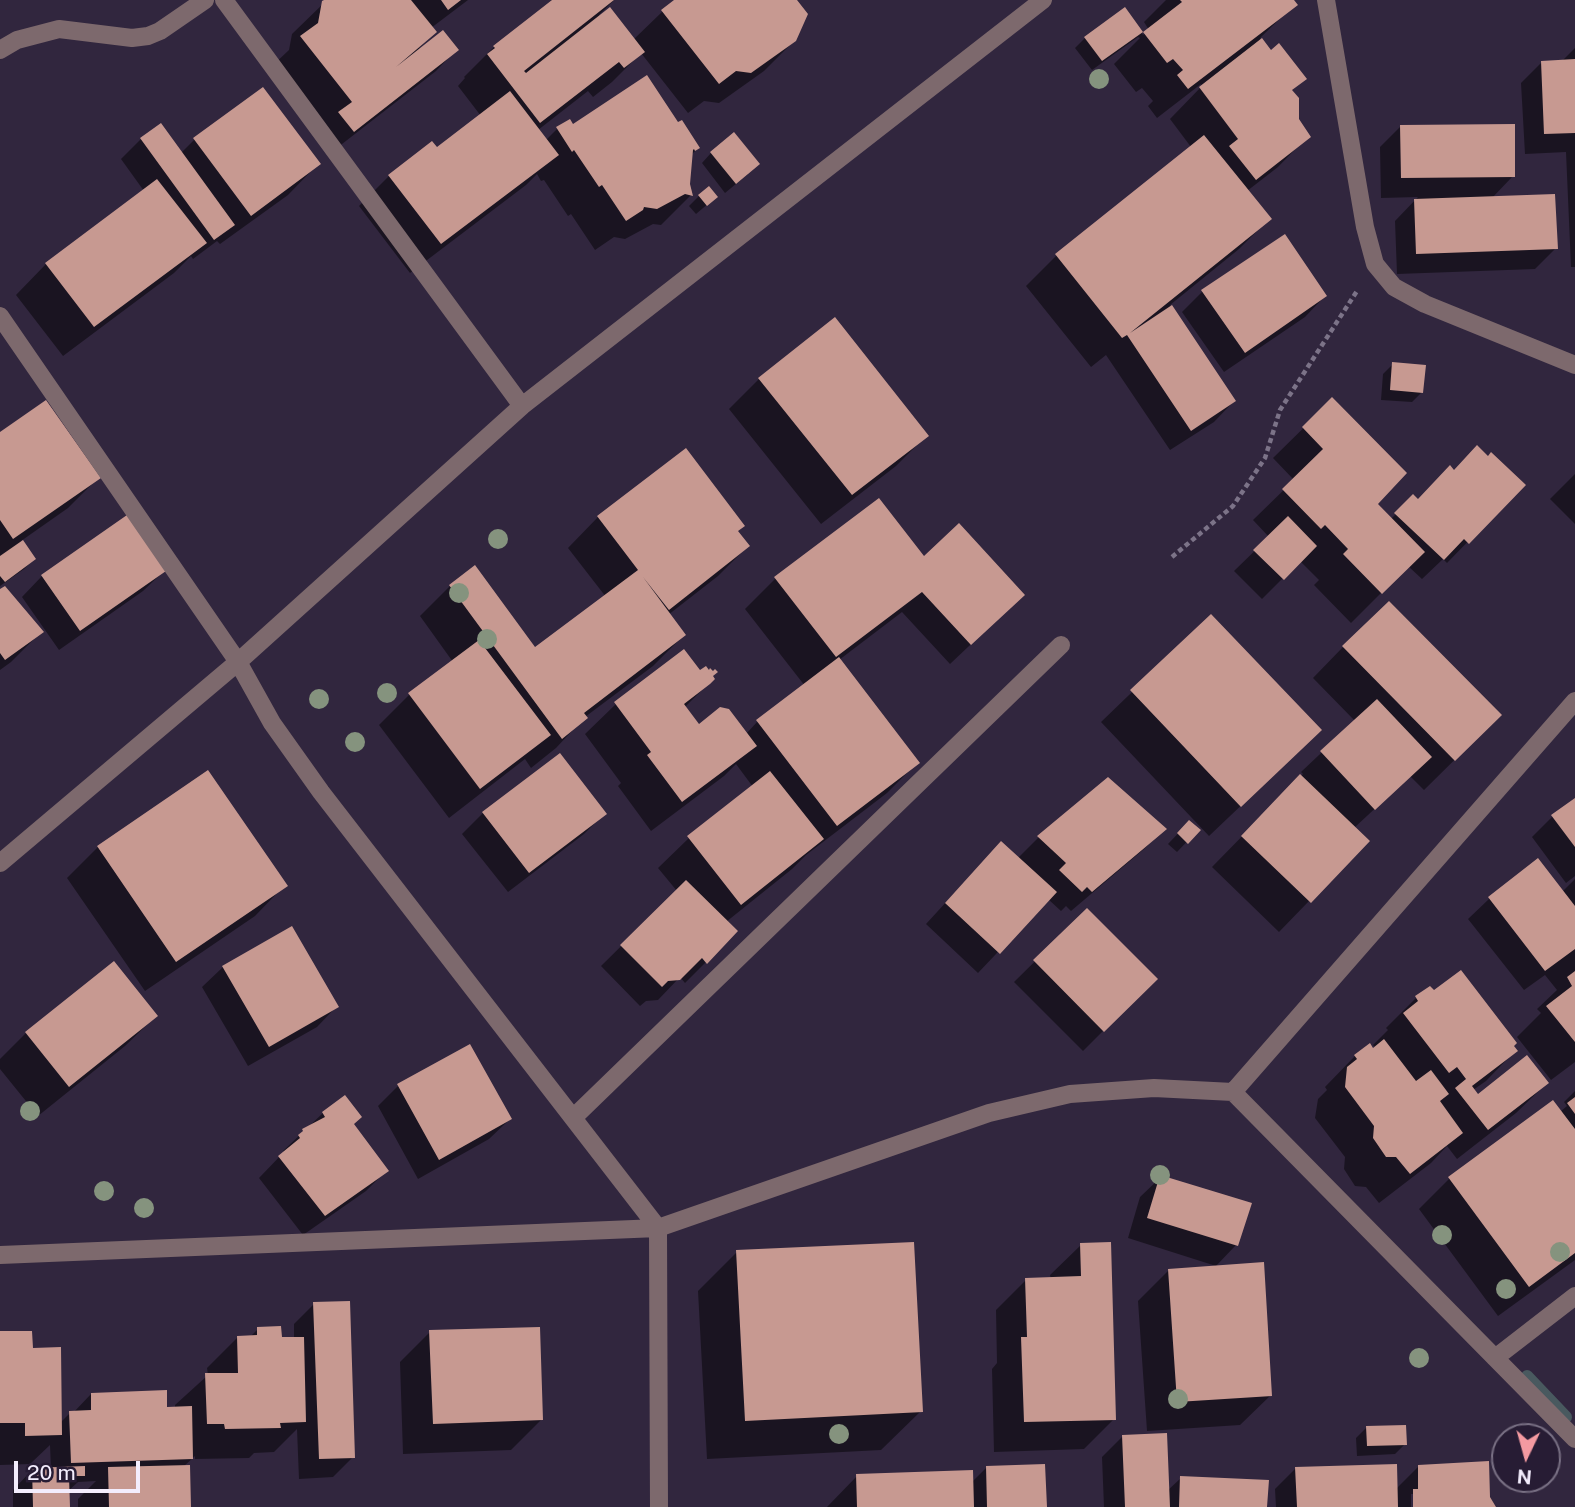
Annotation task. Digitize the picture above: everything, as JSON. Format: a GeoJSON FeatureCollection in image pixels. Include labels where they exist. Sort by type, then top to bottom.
{"type":"FeatureCollection","features":[{"type":"Feature","properties":{"kind":"street"},"geometry":{"type":"LineString","coordinates":[[0,50],[16,40],[59,29],[132,38],[148,36],[160,31],[205,0]]}},
{"type":"Feature","properties":{"kind":"street"},"geometry":{"type":"LineString","coordinates":[[224,0],[522,407]]}},
{"type":"Feature","properties":{"kind":"street"},"geometry":{"type":"LineString","coordinates":[[0,863],[238,663],[522,407],[1043,0]]}},
{"type":"Feature","properties":{"kind":"street"},"geometry":{"type":"LineString","coordinates":[[1326,0],[1365,227],[1375,264],[1394,287],[1425,304],[1575,365]]}},
{"type":"Feature","properties":{"kind":"street"},"geometry":{"type":"LineString","coordinates":[[0,317],[238,663],[272,723],[321,792],[658,1228],[659,1507]]}},
{"type":"Feature","properties":{"kind":"street"},"geometry":{"type":"LineString","coordinates":[[573,1118],[1061,645]]}},
{"type":"Feature","properties":{"kind":"street"},"geometry":{"type":"LineString","coordinates":[[1233,1092],[1575,701]]}},
{"type":"Feature","properties":{"kind":"street"},"geometry":{"type":"LineString","coordinates":[[0,1255],[658,1228],[989,1113],[1070,1094],[1154,1088],[1233,1092],[1575,1439]]}},
{"type":"Feature","properties":{"kind":"street"},"geometry":{"type":"LineString","coordinates":[[1495,1358],[1575,1296]]}},
{"type":"Feature","properties":{"kind":"path"},"geometry":{"type":"LineString","coordinates":[[1172,557],[1233,506],[1265,458],[1280,410],[1375,264]]}},
{"type":"Feature","properties":{"kind":"building"},"geometry":{"type":"Polygon","coordinates":[[[324,0],[411,0],[437,32],[396,67],[443,30],[459,50],[354,132],[338,112],[352,102],[300,36],[318,23],[324,0]]]}},
{"type":"Feature","properties":{"kind":"building"},"geometry":{"type":"Polygon","coordinates":[[[441,0],[461,0],[448,10],[441,0]]]}},
{"type":"Feature","properties":{"kind":"building"},"geometry":{"type":"Polygon","coordinates":[[[552,0],[614,0],[524,71],[526,73],[610,7],[645,52],[624,68],[619,62],[540,123],[487,54],[495,48],[493,46],[552,0]]]}},
{"type":"Feature","properties":{"kind":"building"},"geometry":{"type":"Polygon","coordinates":[[[674,0],[797,0],[808,14],[796,41],[751,73],[736,71],[719,84],[661,10],[674,0]]]}},
{"type":"Feature","properties":{"kind":"building"},"geometry":{"type":"Polygon","coordinates":[[[1180,0],[1294,0],[1298,5],[1188,89],[1177,75],[1183,70],[1173,59],[1167,63],[1143,32],[1182,2],[1180,0]]]}},
{"type":"Feature","properties":{"kind":"building"},"geometry":{"type":"Polygon","coordinates":[[[1125,7],[1143,32],[1102,61],[1084,37],[1125,7]]]}},
{"type":"Feature","properties":{"kind":"building"},"geometry":{"type":"Polygon","coordinates":[[[1262,38],[1271,50],[1279,43],[1307,79],[1292,90],[1299,98],[1299,119],[1311,137],[1256,180],[1229,146],[1238,139],[1199,87],[1262,38]]]}},
{"type":"Feature","properties":{"kind":"building"},"geometry":{"type":"Polygon","coordinates":[[[1575,59],[1575,133],[1544,134],[1541,61],[1575,59]]]}},
{"type":"Feature","properties":{"kind":"building"},"geometry":{"type":"Polygon","coordinates":[[[647,75],[678,122],[682,120],[700,148],[693,150],[690,184],[693,196],[685,194],[657,209],[644,207],[626,221],[602,185],[599,187],[556,127],[570,119],[573,124],[647,75]]]}},
{"type":"Feature","properties":{"kind":"building"},"geometry":{"type":"Polygon","coordinates":[[[263,87],[321,164],[251,216],[193,138],[263,87]]]}},
{"type":"Feature","properties":{"kind":"building"},"geometry":{"type":"Polygon","coordinates":[[[510,91],[559,155],[441,244],[388,175],[432,141],[437,147],[510,91]]]}},
{"type":"Feature","properties":{"kind":"building"},"geometry":{"type":"Polygon","coordinates":[[[161,123],[235,225],[214,240],[140,138],[161,123]]]}},
{"type":"Feature","properties":{"kind":"building"},"geometry":{"type":"Polygon","coordinates":[[[1515,124],[1515,177],[1401,178],[1400,125],[1515,124]]]}},
{"type":"Feature","properties":{"kind":"building"},"geometry":{"type":"Polygon","coordinates":[[[734,132],[760,164],[736,184],[710,152],[734,132]]]}},
{"type":"Feature","properties":{"kind":"building"},"geometry":{"type":"Polygon","coordinates":[[[1204,135],[1272,219],[1130,333],[1172,305],[1236,401],[1191,431],[1127,335],[1122,338],[1055,254],[1204,135]]]}},
{"type":"Feature","properties":{"kind":"building"},"geometry":{"type":"Polygon","coordinates":[[[157,179],[207,243],[94,327],[45,263],[157,179]]]}},
{"type":"Feature","properties":{"kind":"building"},"geometry":{"type":"Polygon","coordinates":[[[709,186],[718,197],[707,206],[698,195],[709,186]]]}},
{"type":"Feature","properties":{"kind":"building"},"geometry":{"type":"Polygon","coordinates":[[[1555,194],[1558,249],[1416,254],[1414,199],[1555,194]]]}},
{"type":"Feature","properties":{"kind":"building"},"geometry":{"type":"Polygon","coordinates":[[[1285,234],[1327,296],[1245,353],[1201,290],[1285,234]]]}},
{"type":"Feature","properties":{"kind":"building"},"geometry":{"type":"Polygon","coordinates":[[[835,317],[929,436],[852,495],[758,378],[835,317]]]}},
{"type":"Feature","properties":{"kind":"building"},"geometry":{"type":"Polygon","coordinates":[[[1392,362],[1426,365],[1423,393],[1390,390],[1392,362]]]}},
{"type":"Feature","properties":{"kind":"building"},"geometry":{"type":"Polygon","coordinates":[[[1332,397],[1407,473],[1378,504],[1425,552],[1382,594],[1343,554],[1348,549],[1325,525],[1321,529],[1282,489],[1323,449],[1302,427],[1332,397]]]}},
{"type":"Feature","properties":{"kind":"building"},"geometry":{"type":"Polygon","coordinates":[[[46,400],[101,478],[13,539],[0,520],[0,432],[46,400]]]}},
{"type":"Feature","properties":{"kind":"building"},"geometry":{"type":"Polygon","coordinates":[[[1477,445],[1488,456],[1491,452],[1526,485],[1469,544],[1464,539],[1444,560],[1394,513],[1413,494],[1418,499],[1450,465],[1454,470],[1477,445]]]}},
{"type":"Feature","properties":{"kind":"building"},"geometry":{"type":"Polygon","coordinates":[[[686,448],[745,526],[738,531],[750,546],[669,610],[643,577],[686,635],[584,713],[588,718],[562,739],[449,585],[475,565],[535,647],[638,570],[597,516],[686,448]]]}},
{"type":"Feature","properties":{"kind":"building"},"geometry":{"type":"Polygon","coordinates":[[[879,498],[924,556],[959,523],[1025,595],[971,645],[922,592],[836,657],[774,577],[879,498]]]}},
{"type":"Feature","properties":{"kind":"building"},"geometry":{"type":"Polygon","coordinates":[[[127,515],[166,571],[80,631],[41,575],[127,515]]]}},
{"type":"Feature","properties":{"kind":"building"},"geometry":{"type":"Polygon","coordinates":[[[1288,516],[1317,546],[1284,580],[1253,550],[1288,516]]]}},
{"type":"Feature","properties":{"kind":"building"},"geometry":{"type":"Polygon","coordinates":[[[23,540],[36,559],[5,582],[0,576],[0,556],[23,540]]]}},
{"type":"Feature","properties":{"kind":"building"},"geometry":{"type":"Polygon","coordinates":[[[5,586],[44,632],[5,660],[0,653],[0,589],[5,586]]]}},
{"type":"Feature","properties":{"kind":"building"},"geometry":{"type":"Polygon","coordinates":[[[1389,601],[1502,715],[1455,761],[1342,646],[1389,601]]]}},
{"type":"Feature","properties":{"kind":"building"},"geometry":{"type":"Polygon","coordinates":[[[1211,614],[1322,730],[1241,807],[1130,690],[1211,614]]]}},
{"type":"Feature","properties":{"kind":"building"},"geometry":{"type":"Polygon","coordinates":[[[479,640],[551,735],[480,789],[408,693],[479,640]]]}},
{"type":"Feature","properties":{"kind":"building"},"geometry":{"type":"Polygon","coordinates":[[[684,649],[700,670],[706,666],[709,670],[715,669],[718,672],[710,684],[684,704],[699,724],[720,707],[729,709],[757,746],[682,802],[647,755],[651,752],[614,702],[684,649]]]}},
{"type":"Feature","properties":{"kind":"building"},"geometry":{"type":"Polygon","coordinates":[[[839,657],[920,763],[837,826],[756,720],[839,657]]]}},
{"type":"Feature","properties":{"kind":"building"},"geometry":{"type":"Polygon","coordinates":[[[1377,699],[1432,757],[1375,810],[1320,751],[1377,699]]]}},
{"type":"Feature","properties":{"kind":"building"},"geometry":{"type":"Polygon","coordinates":[[[560,753],[607,814],[529,873],[482,812],[560,753]]]}},
{"type":"Feature","properties":{"kind":"building"},"geometry":{"type":"Polygon","coordinates":[[[208,770],[288,886],[176,962],[97,846],[208,770]]]}},
{"type":"Feature","properties":{"kind":"building"},"geometry":{"type":"Polygon","coordinates":[[[770,771],[824,839],[741,905],[687,836],[770,771]]]}},
{"type":"Feature","properties":{"kind":"building"},"geometry":{"type":"Polygon","coordinates":[[[1300,774],[1370,841],[1311,903],[1241,836],[1300,774]]]}},
{"type":"Feature","properties":{"kind":"building"},"geometry":{"type":"Polygon","coordinates":[[[1108,777],[1167,829],[1092,892],[1087,887],[1082,892],[1059,870],[1066,863],[1037,836],[1108,777]]]}},
{"type":"Feature","properties":{"kind":"building"},"geometry":{"type":"Polygon","coordinates":[[[1575,798],[1575,847],[1551,815],[1575,798]]]}},
{"type":"Feature","properties":{"kind":"building"},"geometry":{"type":"Polygon","coordinates":[[[1189,820],[1201,830],[1188,844],[1177,833],[1189,820]]]}},
{"type":"Feature","properties":{"kind":"building"},"geometry":{"type":"Polygon","coordinates":[[[1001,841],[1057,892],[1000,954],[945,903],[1001,841]]]}},
{"type":"Feature","properties":{"kind":"building"},"geometry":{"type":"Polygon","coordinates":[[[1538,858],[1575,906],[1575,949],[1545,971],[1488,897],[1538,858]]]}},
{"type":"Feature","properties":{"kind":"building"},"geometry":{"type":"Polygon","coordinates":[[[686,880],[738,931],[707,964],[702,958],[680,980],[668,981],[662,987],[620,945],[686,880]]]}},
{"type":"Feature","properties":{"kind":"building"},"geometry":{"type":"Polygon","coordinates":[[[1087,908],[1158,979],[1104,1032],[1033,960],[1087,908]]]}},
{"type":"Feature","properties":{"kind":"building"},"geometry":{"type":"Polygon","coordinates":[[[292,926],[339,1007],[269,1047],[222,966],[292,926]]]}},
{"type":"Feature","properties":{"kind":"building"},"geometry":{"type":"Polygon","coordinates":[[[114,961],[158,1016],[69,1087],[25,1032],[114,961]]]}},
{"type":"Feature","properties":{"kind":"building"},"geometry":{"type":"Polygon","coordinates":[[[1461,970],[1517,1043],[1514,1046],[1518,1051],[1472,1086],[1478,1094],[1527,1055],[1549,1083],[1488,1130],[1455,1088],[1466,1079],[1457,1067],[1449,1073],[1403,1013],[1418,1001],[1415,996],[1430,986],[1434,990],[1461,970]]]}},
{"type":"Feature","properties":{"kind":"building"},"geometry":{"type":"Polygon","coordinates":[[[1575,971],[1575,1042],[1546,1006],[1572,986],[1567,977],[1575,971]]]}},
{"type":"Feature","properties":{"kind":"building"},"geometry":{"type":"Polygon","coordinates":[[[1384,1039],[1416,1081],[1431,1070],[1449,1094],[1440,1101],[1463,1133],[1410,1174],[1396,1157],[1386,1157],[1373,1138],[1374,1126],[1345,1087],[1347,1067],[1357,1059],[1354,1055],[1370,1043],[1373,1048],[1384,1039]]]}},
{"type":"Feature","properties":{"kind":"building"},"geometry":{"type":"Polygon","coordinates":[[[470,1044],[512,1119],[439,1160],[397,1084],[470,1044]]]}},
{"type":"Feature","properties":{"kind":"building"},"geometry":{"type":"Polygon","coordinates":[[[345,1095],[362,1117],[354,1124],[389,1171],[325,1216],[278,1156],[300,1138],[298,1135],[302,1129],[325,1117],[322,1112],[345,1095]]]}},
{"type":"Feature","properties":{"kind":"building"},"geometry":{"type":"Polygon","coordinates":[[[1575,1097],[1575,1114],[1567,1103],[1575,1097]]]}},
{"type":"Feature","properties":{"kind":"building"},"geometry":{"type":"Polygon","coordinates":[[[1553,1100],[1575,1129],[1575,1253],[1529,1287],[1448,1177],[1553,1100]]]}},
{"type":"Feature","properties":{"kind":"building"},"geometry":{"type":"Polygon","coordinates":[[[1160,1175],[1252,1203],[1238,1246],[1147,1218],[1160,1175]]]}},
{"type":"Feature","properties":{"kind":"building"},"geometry":{"type":"Polygon","coordinates":[[[914,1242],[923,1412],[745,1421],[736,1250],[914,1242]]]}},
{"type":"Feature","properties":{"kind":"building"},"geometry":{"type":"Polygon","coordinates":[[[1111,1242],[1116,1420],[1024,1422],[1021,1337],[1027,1337],[1025,1278],[1081,1276],[1080,1243],[1111,1242]]]}},
{"type":"Feature","properties":{"kind":"building"},"geometry":{"type":"Polygon","coordinates":[[[1264,1262],[1272,1396],[1177,1402],[1168,1269],[1264,1262]]]}},
{"type":"Feature","properties":{"kind":"building"},"geometry":{"type":"Polygon","coordinates":[[[350,1301],[355,1458],[319,1459],[313,1302],[350,1301]]]}},
{"type":"Feature","properties":{"kind":"building"},"geometry":{"type":"Polygon","coordinates":[[[281,1326],[282,1337],[304,1337],[306,1422],[280,1423],[281,1428],[225,1429],[224,1424],[207,1424],[205,1373],[238,1373],[237,1336],[257,1335],[257,1327],[281,1326]]]}},
{"type":"Feature","properties":{"kind":"building"},"geometry":{"type":"Polygon","coordinates":[[[540,1327],[543,1420],[433,1424],[429,1330],[540,1327]]]}},
{"type":"Feature","properties":{"kind":"building"},"geometry":{"type":"Polygon","coordinates":[[[0,1331],[32,1331],[33,1348],[61,1347],[62,1435],[25,1436],[25,1423],[0,1423],[0,1331]]]}},
{"type":"Feature","properties":{"kind":"building"},"geometry":{"type":"Polygon","coordinates":[[[167,1390],[167,1407],[192,1406],[193,1459],[71,1463],[69,1411],[91,1410],[91,1393],[167,1390]]]}},
{"type":"Feature","properties":{"kind":"building"},"geometry":{"type":"Polygon","coordinates":[[[1406,1425],[1407,1445],[1367,1446],[1366,1426],[1406,1425]]]}},
{"type":"Feature","properties":{"kind":"building"},"geometry":{"type":"Polygon","coordinates":[[[1167,1433],[1170,1507],[1125,1507],[1122,1435],[1167,1433]]]}},
{"type":"Feature","properties":{"kind":"building"},"geometry":{"type":"Polygon","coordinates":[[[1489,1461],[1490,1497],[1496,1507],[1413,1507],[1413,1489],[1418,1489],[1418,1465],[1489,1461]]]}},
{"type":"Feature","properties":{"kind":"building"},"geometry":{"type":"Polygon","coordinates":[[[1045,1464],[1047,1507],[987,1507],[986,1466],[1045,1464]]]}},
{"type":"Feature","properties":{"kind":"building"},"geometry":{"type":"Polygon","coordinates":[[[1397,1464],[1398,1507],[1297,1507],[1295,1467],[1397,1464]]]}},
{"type":"Feature","properties":{"kind":"building"},"geometry":{"type":"Polygon","coordinates":[[[190,1465],[191,1507],[109,1507],[108,1467],[190,1465]]]}},
{"type":"Feature","properties":{"kind":"building"},"geometry":{"type":"Polygon","coordinates":[[[85,1466],[85,1476],[69,1476],[70,1507],[33,1507],[32,1468],[85,1466]]]}},
{"type":"Feature","properties":{"kind":"building"},"geometry":{"type":"Polygon","coordinates":[[[973,1470],[974,1507],[857,1507],[856,1474],[973,1470]]]}},
{"type":"Feature","properties":{"kind":"building"},"geometry":{"type":"Polygon","coordinates":[[[1180,1476],[1269,1480],[1267,1507],[1179,1507],[1180,1476]]]}},
{"type":"Feature","properties":{"kind":"waterway"},"geometry":{"type":"LineString","coordinates":[[1527,1376],[1566,1417]]}}]}
